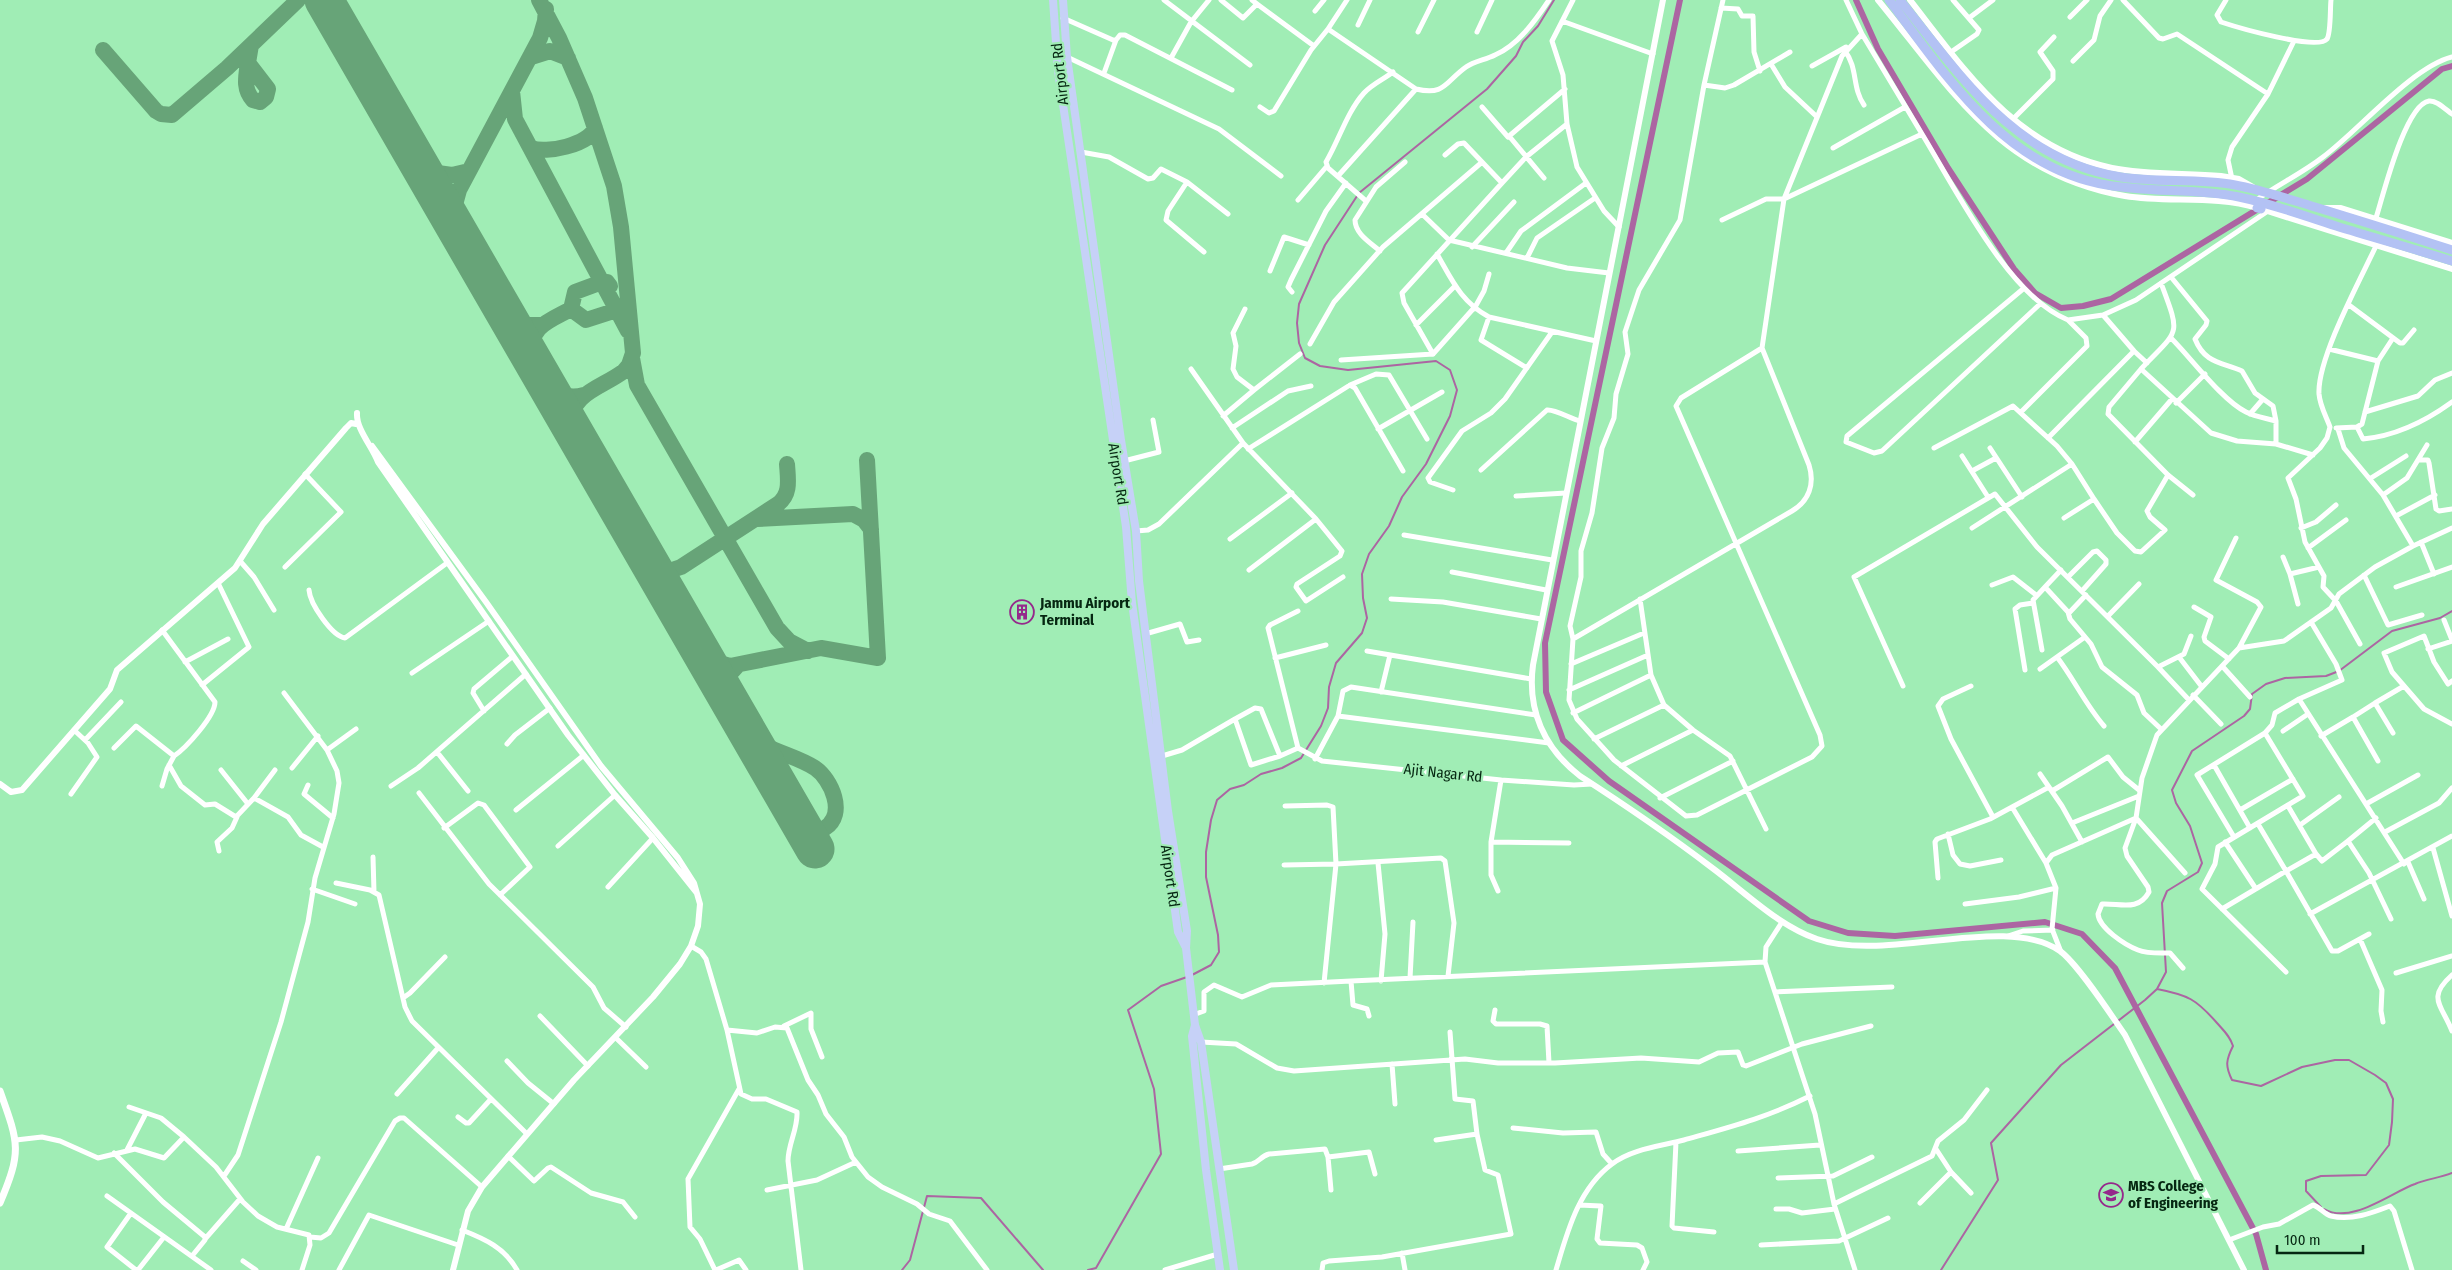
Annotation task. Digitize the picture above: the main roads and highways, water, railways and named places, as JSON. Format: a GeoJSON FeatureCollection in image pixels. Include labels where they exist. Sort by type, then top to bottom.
{"type":"FeatureCollection","features":[{"type":"Feature","properties":{"kind":"highway"},"geometry":{"type":"LineString","coordinates":[[1889,0],[1960,92],[1984,118],[2015,144],[2049,165],[2085,180],[2124,188],[2170,194],[2215,193],[2452,261]]}},
{"type":"Feature","properties":{"kind":"highway"},"geometry":{"type":"LineString","coordinates":[[1900,0],[1941,46],[1979,97],[2023,133],[2056,156],[2092,170],[2122,177],[2171,176],[2232,181],[2452,250]]}},
{"type":"Feature","properties":{"kind":"main road","name":"Airport Rd"},"geometry":{"type":"LineString","coordinates":[[1053,0],[1058,71],[1126,527],[1132,603],[1151,748],[1178,932],[1186,951]]}},
{"type":"Feature","properties":{"kind":"main road"},"geometry":{"type":"LineString","coordinates":[[1063,0],[1067,57],[1124,461],[1136,531],[1138,581],[1168,810],[1187,931],[1186,951],[1195,1025],[1201,1042],[1234,1270]]}},
{"type":"Feature","properties":{"kind":"main road"},"geometry":{"type":"LineString","coordinates":[[1195,1025],[1192,1036],[1206,1170],[1220,1270]]}},
{"type":"Feature","properties":{"kind":"main road"},"geometry":{"type":"LineString","coordinates":[[0,1091],[16,1140],[15,1166],[2,1193],[0,1203]]}},
{"type":"Feature","properties":{"kind":"waterway"},"geometry":{"type":"LineString","coordinates":[[1192,975],[1211,965],[1219,952],[1218,935],[1206,877],[1206,852],[1211,820],[1217,800],[1230,789],[1244,785],[1261,774],[1282,768],[1301,758],[1321,726],[1328,708],[1329,687],[1336,663],[1362,633],[1367,618],[1363,598],[1362,574],[1369,554],[1389,526],[1402,497],[1426,464],[1450,416],[1457,390],[1450,370],[1436,361],[1348,370],[1320,366],[1305,358],[1299,343],[1297,323],[1299,304],[1325,245],[1359,193],[1487,89],[1516,56],[1523,42],[1538,26],[1554,0]]}},
{"type":"Feature","properties":{"kind":"waterway"},"geometry":{"type":"LineString","coordinates":[[1680,0],[1545,643],[1546,692],[1563,740],[1609,781],[1809,921],[1848,933],[1895,936],[2045,922],[2082,934],[2115,968],[2256,1234],[2266,1270]]}},
{"type":"Feature","properties":{"kind":"waterway"},"geometry":{"type":"LineString","coordinates":[[1856,0],[1878,49],[1948,168],[2014,269],[2035,293],[2061,308],[2083,306],[2111,299],[2307,179],[2442,69],[2452,66]]}},
{"type":"Feature","properties":{"kind":"waterway"},"geometry":{"type":"LineString","coordinates":[[1941,1270],[1998,1180],[1991,1143],[2061,1065],[2145,1000],[2157,989],[2166,972],[2162,903],[2167,891],[2198,872],[2202,863],[2190,826],[2176,803],[2172,790],[2192,751],[2244,716],[2250,709],[2252,694],[2266,684],[2285,678],[2326,676],[2339,671],[2392,631],[2440,618],[2452,611]]}},
{"type":"Feature","properties":{"kind":"waterway"},"geometry":{"type":"LineString","coordinates":[[1088,1270],[1096,1268],[1161,1154],[1154,1089],[1128,1010],[1161,986],[1187,977]]}},
{"type":"Feature","properties":{"kind":"waterway"},"geometry":{"type":"LineString","coordinates":[[2157,989],[2176,993],[2191,999],[2203,1008],[2226,1034],[2233,1046],[2227,1063],[2232,1080],[2261,1086],[2302,1067],[2335,1060],[2349,1060],[2386,1083],[2393,1099],[2389,1145],[2366,1175],[2321,1176],[2306,1181],[2306,1191],[2321,1207]]}},
{"type":"Feature","properties":{"kind":"waterway"},"geometry":{"type":"LineString","coordinates":[[2324,1209],[2335,1213],[2358,1210],[2419,1182],[2452,1173]]}},
{"type":"Feature","properties":{"kind":"waterway"},"geometry":{"type":"LineString","coordinates":[[902,1270],[910,1260],[927,1196],[981,1198],[1043,1270]]}},
{"type":"Feature","properties":{"kind":"place","name":"Jammu Airport Terminal"},"geometry":{"type":"Point","coordinates":[1022,612]}},
{"type":"Feature","properties":{"kind":"place","name":"MBS College of Engineering"},"geometry":{"type":"Point","coordinates":[2111,1195]}}]}
